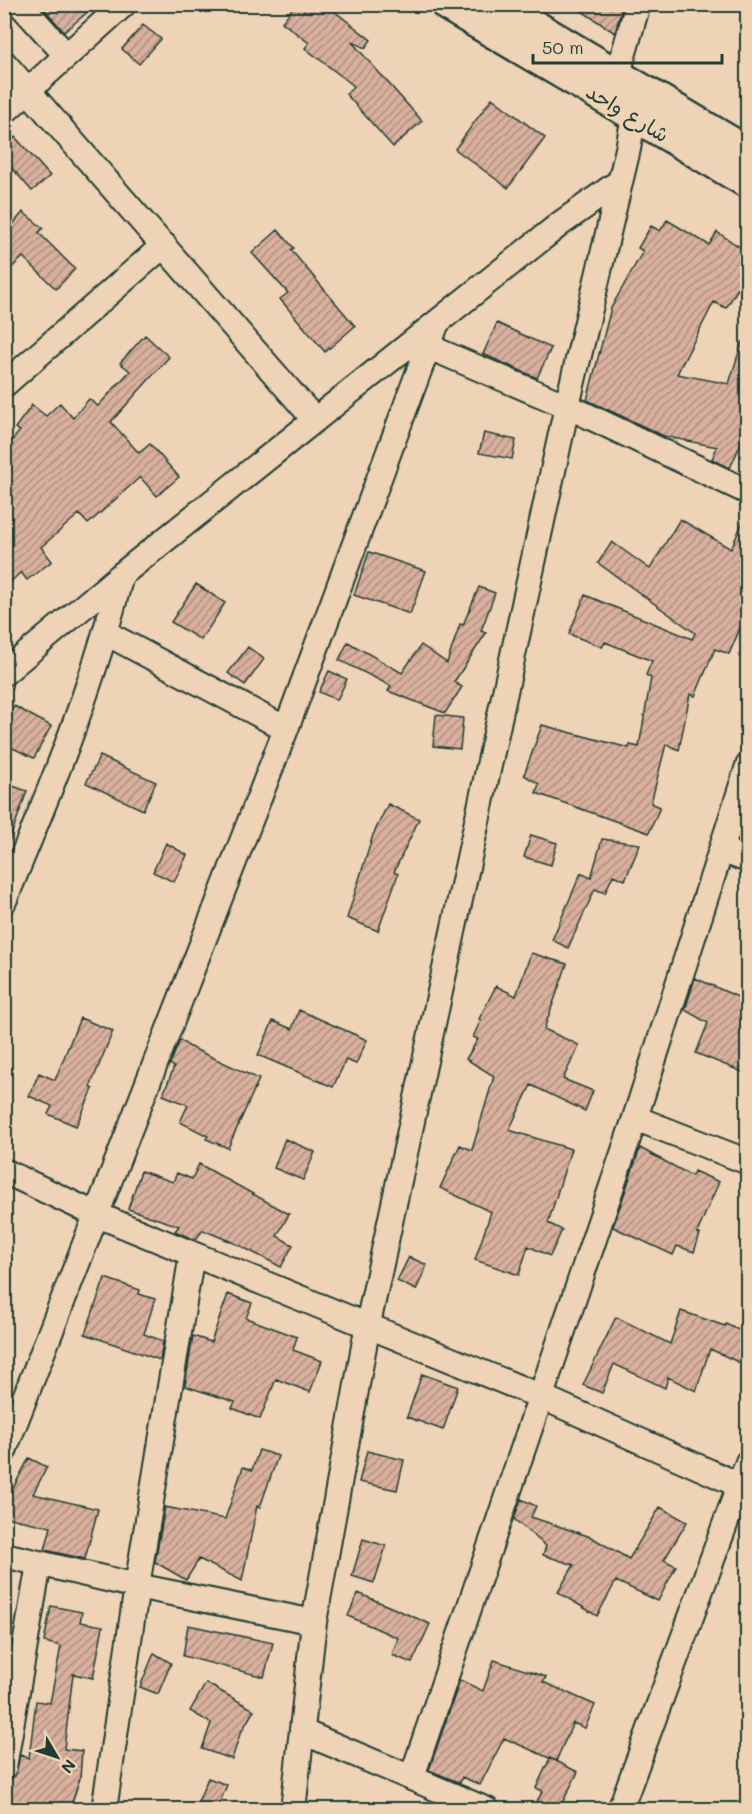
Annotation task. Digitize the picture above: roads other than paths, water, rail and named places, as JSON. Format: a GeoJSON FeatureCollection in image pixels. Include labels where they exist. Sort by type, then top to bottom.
{"type":"FeatureCollection","features":[{"type":"Feature","properties":{"kind":"street"},"geometry":{"type":"LineString","coordinates":[[20,4],[66,55]]}},
{"type":"Feature","properties":{"kind":"street"},"geometry":{"type":"LineString","coordinates":[[4,112],[124,4]]}},
{"type":"Feature","properties":{"kind":"street","name":"شارع واحد"},"geometry":{"type":"LineString","coordinates":[[448,4],[747,181]]}},
{"type":"Feature","properties":{"kind":"street","name":"شارع واحد"},"geometry":{"type":"LineString","coordinates":[[495,4],[747,154]]}},
{"type":"Feature","properties":{"kind":"street"},"geometry":{"type":"LineString","coordinates":[[293,1809],[314,1622],[368,1324],[567,406],[634,115],[617,77],[638,4]]}},
{"type":"Feature","properties":{"kind":"street"},"geometry":{"type":"LineString","coordinates":[[4,63],[315,420]]}},
{"type":"Feature","properties":{"kind":"street"},"geometry":{"type":"LineString","coordinates":[[4,673],[121,574],[315,420],[433,336],[560,224],[619,182]]}},
{"type":"Feature","properties":{"kind":"street"},"geometry":{"type":"LineString","coordinates":[[4,385],[164,245]]}},
{"type":"Feature","properties":{"kind":"street"},"geometry":{"type":"LineString","coordinates":[[433,336],[567,406],[747,492]]}},
{"type":"Feature","properties":{"kind":"street"},"geometry":{"type":"LineString","coordinates":[[4,1451],[286,729],[433,336]]}},
{"type":"Feature","properties":{"kind":"street"},"geometry":{"type":"LineString","coordinates":[[4,900],[66,755],[106,633],[121,574]]}},
{"type":"Feature","properties":{"kind":"street"},"geometry":{"type":"LineString","coordinates":[[106,633],[286,729]]}},
{"type":"Feature","properties":{"kind":"street"},"geometry":{"type":"LineString","coordinates":[[412,1777],[636,1118],[747,766]]}},
{"type":"Feature","properties":{"kind":"street"},"geometry":{"type":"LineString","coordinates":[[721,850],[747,860]]}},
{"type":"Feature","properties":{"kind":"street"},"geometry":{"type":"LineString","coordinates":[[636,1118],[747,1162]]}},
{"type":"Feature","properties":{"kind":"street"},"geometry":{"type":"LineString","coordinates":[[4,1171],[95,1214],[542,1397],[743,1487]]}},
{"type":"Feature","properties":{"kind":"street"},"geometry":{"type":"LineString","coordinates":[[104,1809],[137,1586],[192,1254]]}},
{"type":"Feature","properties":{"kind":"street"},"geometry":{"type":"LineString","coordinates":[[620,1809],[743,1487],[747,1462]]}},
{"type":"Feature","properties":{"kind":"street"},"geometry":{"type":"LineString","coordinates":[[4,1555],[137,1586],[314,1622]]}},
{"type":"Feature","properties":{"kind":"street"},"geometry":{"type":"LineString","coordinates":[[4,1767],[39,1563]]}},
{"type":"Feature","properties":{"kind":"street"},"geometry":{"type":"LineString","coordinates":[[303,1732],[487,1809]]}}]}
